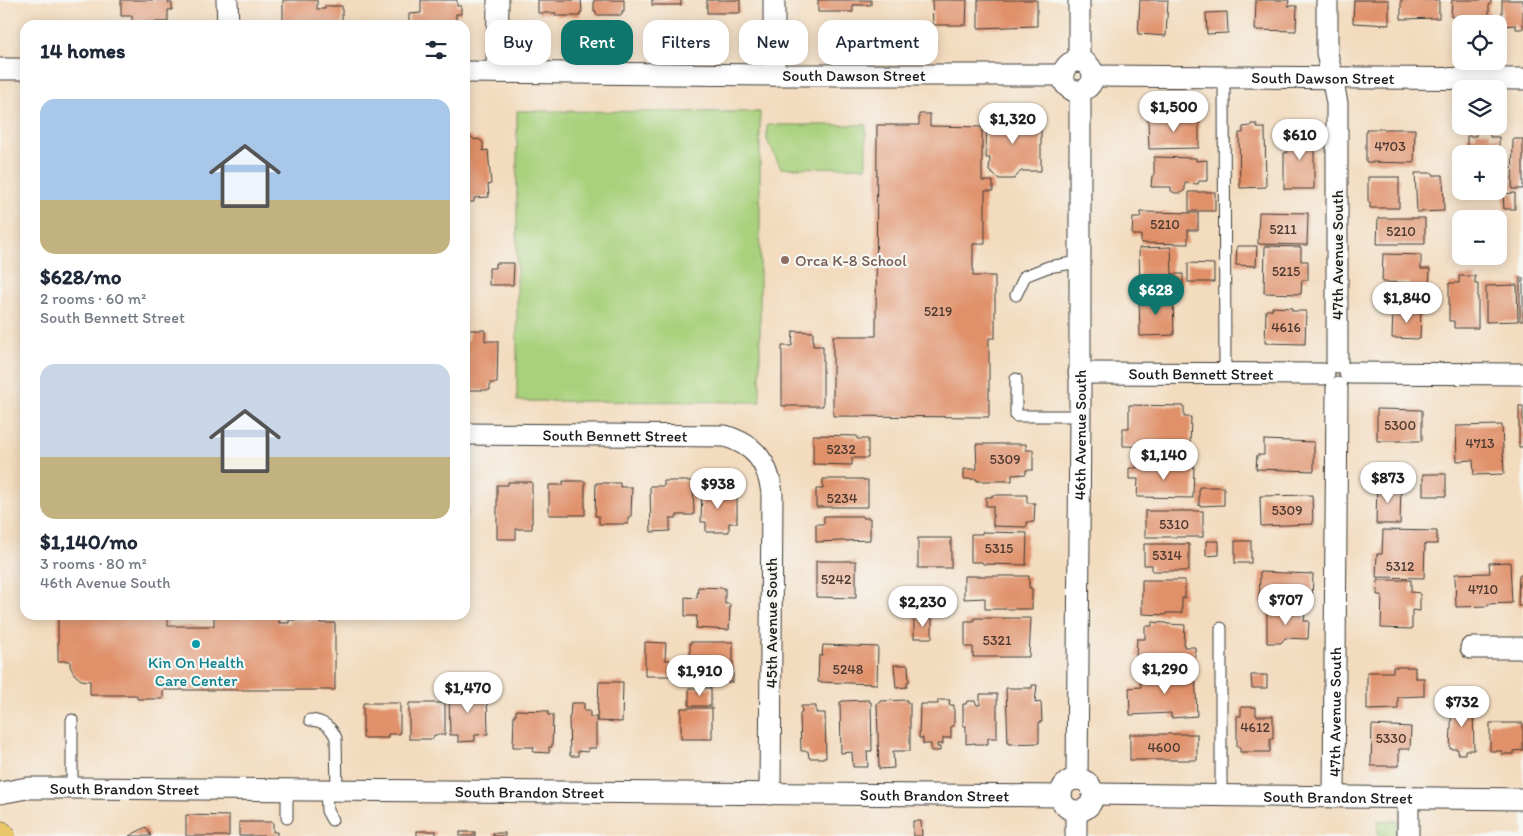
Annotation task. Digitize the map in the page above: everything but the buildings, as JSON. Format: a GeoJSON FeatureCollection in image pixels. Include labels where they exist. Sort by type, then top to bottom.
{"type":"FeatureCollection","features":[{"type":"Feature","properties":{"kind":"street"},"geometry":{"type":"LineString","coordinates":[[228,0],[228,20]]}},
{"type":"Feature","properties":{"kind":"street"},"geometry":{"type":"LineString","coordinates":[[498,0],[498,72]]}},
{"type":"Feature","properties":{"kind":"street"},"geometry":{"type":"LineString","coordinates":[[774,0],[774,75]]}},
{"type":"Feature","properties":{"kind":"street","name":"46th Avenue South"},"geometry":{"type":"LineString","coordinates":[[1077,779],[1080,416],[1079,262],[1084,76],[1080,0]]}},
{"type":"Feature","properties":{"kind":"street","name":"47th Avenue South"},"geometry":{"type":"LineString","coordinates":[[1327,0],[1327,53],[1337,103],[1334,797]]}},
{"type":"Feature","properties":{"kind":"street","name":"South Dawson Street"},"geometry":{"type":"LineString","coordinates":[[470,72],[1062,75],[1068,64],[1084,76],[1523,79]]}},
{"type":"Feature","properties":{"kind":"street"},"geometry":{"type":"LineString","coordinates":[[0,69],[20,69]]}},
{"type":"Feature","properties":{"kind":"street","name":"South Bennett Street"},"geometry":{"type":"LineString","coordinates":[[1079,373],[1523,374]]}},
{"type":"Feature","properties":{"kind":"street","name":"South Bennett Street"},"geometry":{"type":"LineString","coordinates":[[470,434],[725,436],[749,446],[758,455]]}},
{"type":"Feature","properties":{"kind":"street","name":"45th Avenue South"},"geometry":{"type":"LineString","coordinates":[[758,455],[766,467],[772,493],[770,794]]}},
{"type":"Feature","properties":{"kind":"street"},"geometry":{"type":"LineString","coordinates":[[1471,648],[1523,648]]}},
{"type":"Feature","properties":{"kind":"street"},"geometry":{"type":"LineString","coordinates":[[1072,779],[1081,779],[1088,783],[1093,794],[1093,799],[1089,806],[1081,811],[1067,808],[1061,800],[1064,785],[1072,779]]}},
{"type":"Feature","properties":{"kind":"street","name":"South Brandon Street"},"geometry":{"type":"LineString","coordinates":[[0,793],[27,788],[72,788],[1061,796]]}},
{"type":"Feature","properties":{"kind":"street","name":"South Brandon Street"},"geometry":{"type":"LineString","coordinates":[[1093,794],[1523,799]]}},
{"type":"Feature","properties":{"kind":"street"},"geometry":{"type":"LineString","coordinates":[[1408,798],[1408,836]]}},
{"type":"Feature","properties":{"kind":"street"},"geometry":{"type":"LineString","coordinates":[[1076,811],[1076,836]]}},
{"type":"Feature","properties":{"kind":"lane"},"geometry":{"type":"LineString","coordinates":[[1224,76],[1225,374]]}},
{"type":"Feature","properties":{"kind":"lane"},"geometry":{"type":"LineString","coordinates":[[1016,294],[1025,276],[1048,267],[1079,262]]}},
{"type":"Feature","properties":{"kind":"lane"},"geometry":{"type":"LineString","coordinates":[[1016,379],[1016,416],[1080,416]]}},
{"type":"Feature","properties":{"kind":"lane"},"geometry":{"type":"LineString","coordinates":[[1221,796],[1222,628]]}},
{"type":"Feature","properties":{"kind":"lane"},"geometry":{"type":"LineString","coordinates":[[72,720],[72,788]]}},
{"type":"Feature","properties":{"kind":"lane"},"geometry":{"type":"LineString","coordinates":[[310,720],[323,722],[333,731],[336,738],[332,790],[327,811],[332,820]]}},
{"type":"Feature","properties":{"kind":"lane"},"geometry":{"type":"LineString","coordinates":[[287,790],[287,818]]}},
{"type":"Feature","properties":{"kind":"green space"},"geometry":{"type":"Polygon","coordinates":[[[517,111],[760,112],[760,402],[517,401],[517,111]]]}},
{"type":"Feature","properties":{"kind":"green space"},"geometry":{"type":"Polygon","coordinates":[[[767,125],[866,125],[866,167],[781,168],[767,140],[767,125]]]}},
{"type":"Feature","properties":{"kind":"green space"},"geometry":{"type":"Polygon","coordinates":[[[1378,821],[1397,821],[1397,836],[1378,836],[1378,821]]]}},
{"type":"Feature","properties":{"kind":"place","name":"Orca K-8 School"},"geometry":{"type":"Point","coordinates":[785,260]}},
{"type":"Feature","properties":{"kind":"place","name":"Kin On Health Care Center"},"geometry":{"type":"Point","coordinates":[196,644]}}]}
